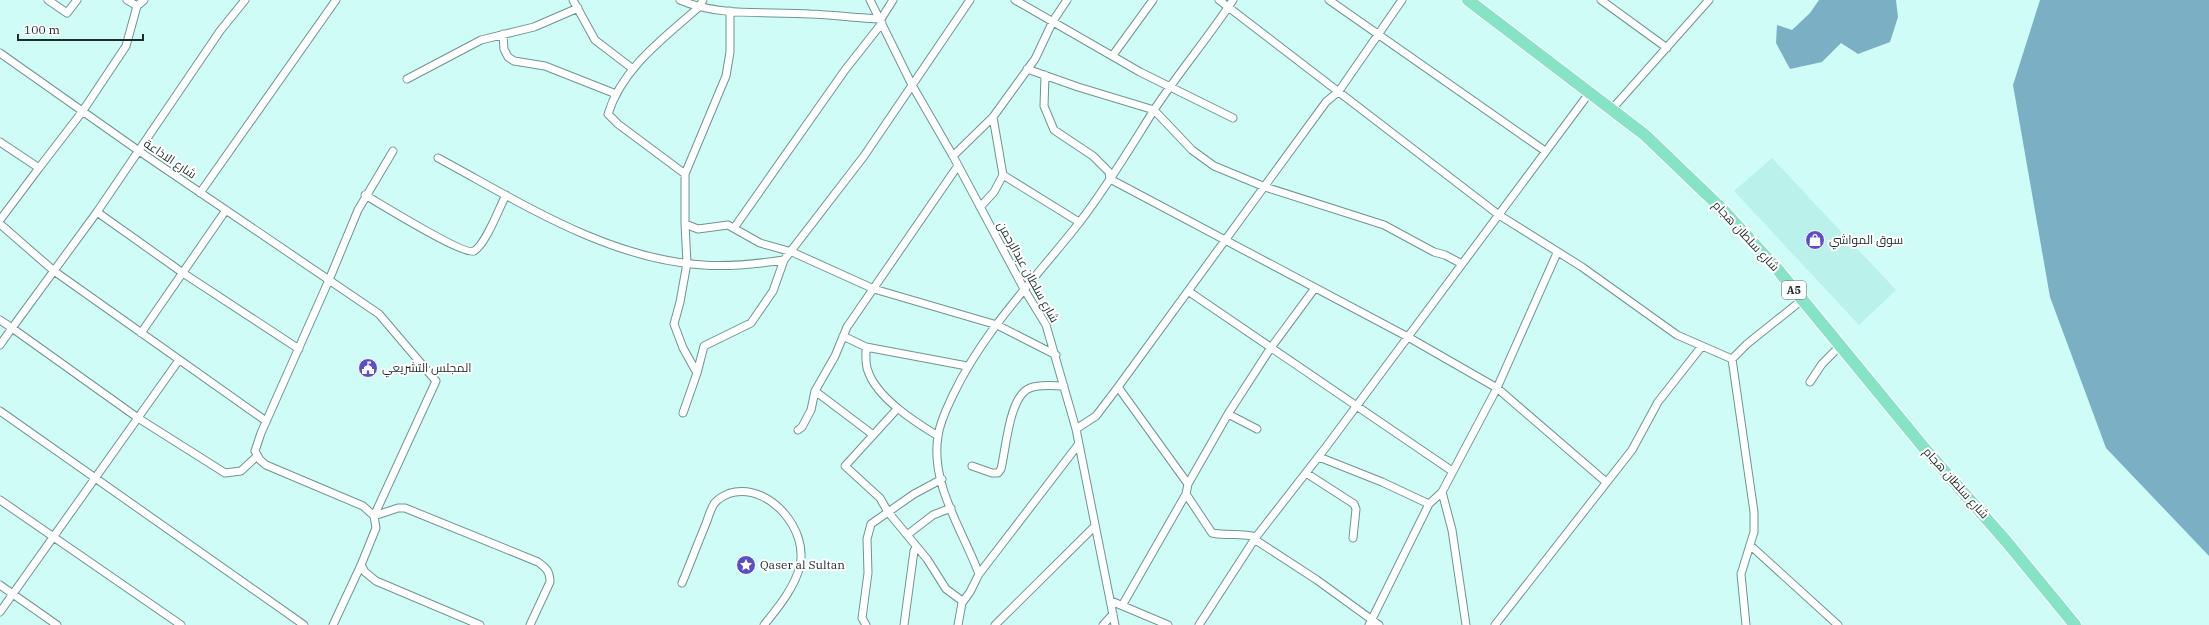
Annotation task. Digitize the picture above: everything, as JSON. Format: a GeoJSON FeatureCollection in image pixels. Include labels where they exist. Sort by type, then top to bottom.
{"type":"FeatureCollection","features":[{"type":"Feature","properties":{"kind":"highway","name":"شارع سلطان هجام"},"geometry":{"type":"LineString","coordinates":[[1468,0],[1612,109],[1667,155],[1723,210],[1778,270],[1925,449],[2006,541],[2075,625]]}},
{"type":"Feature","properties":{"kind":"street"},"geometry":{"type":"LineString","coordinates":[[48,0],[67,13],[77,0]]}},
{"type":"Feature","properties":{"kind":"street"},"geometry":{"type":"LineString","coordinates":[[127,0],[137,6]]}},
{"type":"Feature","properties":{"kind":"street"},"geometry":{"type":"LineString","coordinates":[[0,220],[82,112],[126,46],[137,6],[144,0]]}},
{"type":"Feature","properties":{"kind":"street"},"geometry":{"type":"LineString","coordinates":[[0,344],[97,212],[220,31],[245,0]]}},
{"type":"Feature","properties":{"kind":"street"},"geometry":{"type":"LineString","coordinates":[[200,193],[336,0]]}},
{"type":"Feature","properties":{"kind":"street"},"geometry":{"type":"LineString","coordinates":[[573,0],[595,40],[633,69]]}},
{"type":"Feature","properties":{"kind":"street"},"geometry":{"type":"LineString","coordinates":[[680,0],[699,7],[730,11],[811,14],[881,21]]}},
{"type":"Feature","properties":{"kind":"street"},"geometry":{"type":"LineString","coordinates":[[685,174],[613,120],[608,114],[616,94],[633,69],[650,50],[699,7],[703,0]]}},
{"type":"Feature","properties":{"kind":"street","name":"شارع سلطان عبدالرحمن"},"geometry":{"type":"LineString","coordinates":[[870,0],[912,86],[953,156],[1024,289],[1046,325],[1056,355],[1076,429],[1078,445],[1112,601],[1115,625]]}},
{"type":"Feature","properties":{"kind":"street"},"geometry":{"type":"LineString","coordinates":[[734,228],[881,21],[893,0]]}},
{"type":"Feature","properties":{"kind":"street"},"geometry":{"type":"LineString","coordinates":[[683,413],[697,373],[704,346],[751,323],[773,291],[784,260],[792,252],[864,156],[970,0]]}},
{"type":"Feature","properties":{"kind":"street"},"geometry":{"type":"LineString","coordinates":[[1015,0],[1113,56],[1233,118]]}},
{"type":"Feature","properties":{"kind":"street"},"geometry":{"type":"LineString","coordinates":[[953,156],[993,117],[1035,59],[1052,21],[1067,0]]}},
{"type":"Feature","properties":{"kind":"street"},"geometry":{"type":"LineString","coordinates":[[1113,56],[1153,0]]}},
{"type":"Feature","properties":{"kind":"street"},"geometry":{"type":"LineString","coordinates":[[1219,0],[1340,91],[1499,215],[1558,254],[1582,267],[1677,335],[1732,359]]}},
{"type":"Feature","properties":{"kind":"street"},"geometry":{"type":"LineString","coordinates":[[979,574],[950,508],[942,480],[937,457],[938,436],[942,418],[967,366],[1024,289],[1079,222],[1110,179],[1154,110],[1233,0]]}},
{"type":"Feature","properties":{"kind":"street"},"geometry":{"type":"LineString","coordinates":[[1329,0],[1545,151]]}},
{"type":"Feature","properties":{"kind":"street"},"geometry":{"type":"LineString","coordinates":[[1076,429],[1096,416],[1326,102],[1340,91],[1402,0]]}},
{"type":"Feature","properties":{"kind":"street"},"geometry":{"type":"LineString","coordinates":[[1601,0],[1667,48]]}},
{"type":"Feature","properties":{"kind":"street"},"geometry":{"type":"LineString","coordinates":[[1612,109],[1708,0]]}},
{"type":"Feature","properties":{"kind":"street"},"geometry":{"type":"LineString","coordinates":[[407,79],[481,40],[534,26],[578,8]]}},
{"type":"Feature","properties":{"kind":"street"},"geometry":{"type":"LineString","coordinates":[[697,373],[683,348],[674,324],[680,302],[687,263],[685,174],[726,76],[730,52],[730,11]]}},
{"type":"Feature","properties":{"kind":"street"},"geometry":{"type":"LineString","coordinates":[[503,34],[504,49],[508,57],[514,62],[545,66],[616,94]]}},
{"type":"Feature","properties":{"kind":"street","name":"شارع الاذاعة"},"geometry":{"type":"LineString","coordinates":[[0,53],[138,151],[379,314],[436,381],[374,516]]}},
{"type":"Feature","properties":{"kind":"street"},"geometry":{"type":"LineString","coordinates":[[1027,69],[1154,110],[1200,157],[1237,176],[1264,187],[1384,225],[1434,252],[1445,255],[1462,264]]}},
{"type":"Feature","properties":{"kind":"street"},"geometry":{"type":"LineString","coordinates":[[1045,75],[1044,106],[1054,130],[1093,156],[1109,172],[1110,179]]}},
{"type":"Feature","properties":{"kind":"street"},"geometry":{"type":"LineString","coordinates":[[1199,625],[1255,538],[1319,457],[1590,92]]}},
{"type":"Feature","properties":{"kind":"street"},"geometry":{"type":"LineString","coordinates":[[980,207],[994,192],[1003,175],[993,117]]}},
{"type":"Feature","properties":{"kind":"street"},"geometry":{"type":"LineString","coordinates":[[0,142],[39,168]]}},
{"type":"Feature","properties":{"kind":"street"},"geometry":{"type":"LineString","coordinates":[[333,625],[361,565],[376,528],[374,516],[362,506],[266,465],[257,456],[256,448],[266,421],[365,195],[393,151]]}},
{"type":"Feature","properties":{"kind":"street"},"geometry":{"type":"LineString","coordinates":[[438,158],[561,224],[593,237],[655,258],[687,263],[728,266],[784,260]]}},
{"type":"Feature","properties":{"kind":"street"},"geometry":{"type":"LineString","coordinates":[[798,430],[802,427],[811,410],[815,391],[835,356],[842,336],[958,167]]}},
{"type":"Feature","properties":{"kind":"street"},"geometry":{"type":"LineString","coordinates":[[1003,175],[1079,222]]}},
{"type":"Feature","properties":{"kind":"street"},"geometry":{"type":"LineString","coordinates":[[1110,179],[1226,239],[1408,337],[1497,388],[1606,482]]}},
{"type":"Feature","properties":{"kind":"street"},"geometry":{"type":"LineString","coordinates":[[365,195],[451,244],[470,252],[474,251],[482,242],[506,195]]}},
{"type":"Feature","properties":{"kind":"street"},"geometry":{"type":"LineString","coordinates":[[141,333],[226,210]]}},
{"type":"Feature","properties":{"kind":"street"},"geometry":{"type":"LineString","coordinates":[[97,212],[183,273],[298,349]]}},
{"type":"Feature","properties":{"kind":"street"},"geometry":{"type":"LineString","coordinates":[[0,224],[54,271],[266,421]]}},
{"type":"Feature","properties":{"kind":"street"},"geometry":{"type":"LineString","coordinates":[[685,224],[698,229],[728,225],[760,243],[792,252],[874,289],[997,325],[1056,355]]}},
{"type":"Feature","properties":{"kind":"street"},"geometry":{"type":"LineString","coordinates":[[1371,623],[1429,504],[1442,492],[1497,388],[1558,254]]}},
{"type":"Feature","properties":{"kind":"street"},"geometry":{"type":"LineString","coordinates":[[1123,604],[1186,494],[1188,484],[1228,414],[1270,349],[1315,288]]}},
{"type":"Feature","properties":{"kind":"street"},"geometry":{"type":"LineString","coordinates":[[1188,291],[1270,349],[1452,471]]}},
{"type":"Feature","properties":{"kind":"street"},"geometry":{"type":"LineString","coordinates":[[1732,359],[1747,344],[1802,300]]}},
{"type":"Feature","properties":{"kind":"street"},"geometry":{"type":"LineString","coordinates":[[0,320],[138,418],[225,473],[241,471],[257,456]]}},
{"type":"Feature","properties":{"kind":"street"},"geometry":{"type":"LineString","coordinates":[[842,336],[866,347],[967,366]]}},
{"type":"Feature","properties":{"kind":"street"},"geometry":{"type":"LineString","coordinates":[[1810,382],[1822,364],[1841,345]]}},
{"type":"Feature","properties":{"kind":"street"},"geometry":{"type":"LineString","coordinates":[[1495,625],[1632,450],[1658,402],[1702,346]]}},
{"type":"Feature","properties":{"kind":"street"},"geometry":{"type":"LineString","coordinates":[[866,347],[868,372],[897,409],[938,436]]}},
{"type":"Feature","properties":{"kind":"street"},"geometry":{"type":"LineString","coordinates":[[1732,359],[1754,512],[1751,546],[1741,574],[1746,625]]}},
{"type":"Feature","properties":{"kind":"street"},"geometry":{"type":"LineString","coordinates":[[0,612],[52,536],[179,360]]}},
{"type":"Feature","properties":{"kind":"street"},"geometry":{"type":"LineString","coordinates":[[972,466],[992,473],[998,473],[1003,461],[1011,419],[1023,393],[1030,388],[1064,386]]}},
{"type":"Feature","properties":{"kind":"street"},"geometry":{"type":"LineString","coordinates":[[1118,387],[1188,484]]}},
{"type":"Feature","properties":{"kind":"street"},"geometry":{"type":"LineString","coordinates":[[815,391],[872,434]]}},
{"type":"Feature","properties":{"kind":"street"},"geometry":{"type":"LineString","coordinates":[[897,409],[872,434],[858,453],[845,466],[872,489],[888,512],[927,559],[946,589],[961,600],[962,603]]}},
{"type":"Feature","properties":{"kind":"street"},"geometry":{"type":"LineString","coordinates":[[0,411],[304,625]]}},
{"type":"Feature","properties":{"kind":"street"},"geometry":{"type":"LineString","coordinates":[[1228,414],[1257,429]]}},
{"type":"Feature","properties":{"kind":"street"},"geometry":{"type":"LineString","coordinates":[[958,625],[962,603],[970,592],[979,574],[1078,445]]}},
{"type":"Feature","properties":{"kind":"street"},"geometry":{"type":"LineString","coordinates":[[1319,457],[1382,482],[1429,504]]}},
{"type":"Feature","properties":{"kind":"street"},"geometry":{"type":"LineString","coordinates":[[1306,473],[1354,504],[1356,509],[1352,538]]}},
{"type":"Feature","properties":{"kind":"street"},"geometry":{"type":"LineString","coordinates":[[866,625],[862,618],[868,573],[868,532],[871,524],[888,512],[942,480]]}},
{"type":"Feature","properties":{"kind":"street"},"geometry":{"type":"LineString","coordinates":[[682,583],[714,503],[728,493],[741,491],[755,492],[767,498],[787,517],[795,530],[800,546],[801,564],[790,588],[764,625]]}},
{"type":"Feature","properties":{"kind":"street"},"geometry":{"type":"LineString","coordinates":[[1442,492],[1452,530],[1466,625]]}},
{"type":"Feature","properties":{"kind":"street"},"geometry":{"type":"LineString","coordinates":[[1186,494],[1212,533],[1226,536],[1247,534],[1255,538],[1317,580],[1371,623],[1379,625]]}},
{"type":"Feature","properties":{"kind":"street"},"geometry":{"type":"LineString","coordinates":[[0,500],[181,625]]}},
{"type":"Feature","properties":{"kind":"street"},"geometry":{"type":"LineString","coordinates":[[374,516],[390,510],[405,508],[538,562],[546,568],[550,575],[550,582],[530,625]]}},
{"type":"Feature","properties":{"kind":"street"},"geometry":{"type":"LineString","coordinates":[[907,535],[934,515],[950,508]]}},
{"type":"Feature","properties":{"kind":"street"},"geometry":{"type":"LineString","coordinates":[[996,625],[1096,526]]}},
{"type":"Feature","properties":{"kind":"street"},"geometry":{"type":"LineString","coordinates":[[1751,546],[1838,625]]}},
{"type":"Feature","properties":{"kind":"street"},"geometry":{"type":"LineString","coordinates":[[904,625],[914,552],[916,547]]}},
{"type":"Feature","properties":{"kind":"street"},"geometry":{"type":"LineString","coordinates":[[361,565],[365,572],[376,581],[480,625]]}},
{"type":"Feature","properties":{"kind":"street"},"geometry":{"type":"LineString","coordinates":[[0,585],[57,625]]}},
{"type":"Feature","properties":{"kind":"street"},"geometry":{"type":"LineString","coordinates":[[1112,601],[1123,604],[1168,625]]}},
{"type":"Feature","properties":{"kind":"street"},"geometry":{"type":"LineString","coordinates":[[1103,625],[1113,614]]}},
{"type":"Feature","properties":{"kind":"shaded area"},"geometry":{"type":"Polygon","coordinates":[[[1819,0],[1896,0],[1898,17],[1890,42],[1858,54],[1841,43],[1822,62],[1790,69],[1776,43],[1777,25],[1792,30],[1810,13],[1819,0]]]}},
{"type":"Feature","properties":{"kind":"shaded area"},"geometry":{"type":"Polygon","coordinates":[[[2040,0],[2209,0],[2209,556],[2106,448],[2050,297],[2013,85],[2040,0]]]}},
{"type":"Feature","properties":{"kind":"shaded area","name":"سوق المواشي"},"geometry":{"type":"Polygon","coordinates":[[[1772,158],[1896,290],[1859,325],[1734,191],[1772,158]]]}},
{"type":"Feature","properties":{"kind":"place","name":"سوق المواشي"},"geometry":{"type":"Point","coordinates":[1815,240]}},
{"type":"Feature","properties":{"kind":"place","name":"المجلس التشريعي"},"geometry":{"type":"Point","coordinates":[368,368]}},
{"type":"Feature","properties":{"kind":"place","name":"Qaser al Sultan"},"geometry":{"type":"Point","coordinates":[746,565]}}]}
